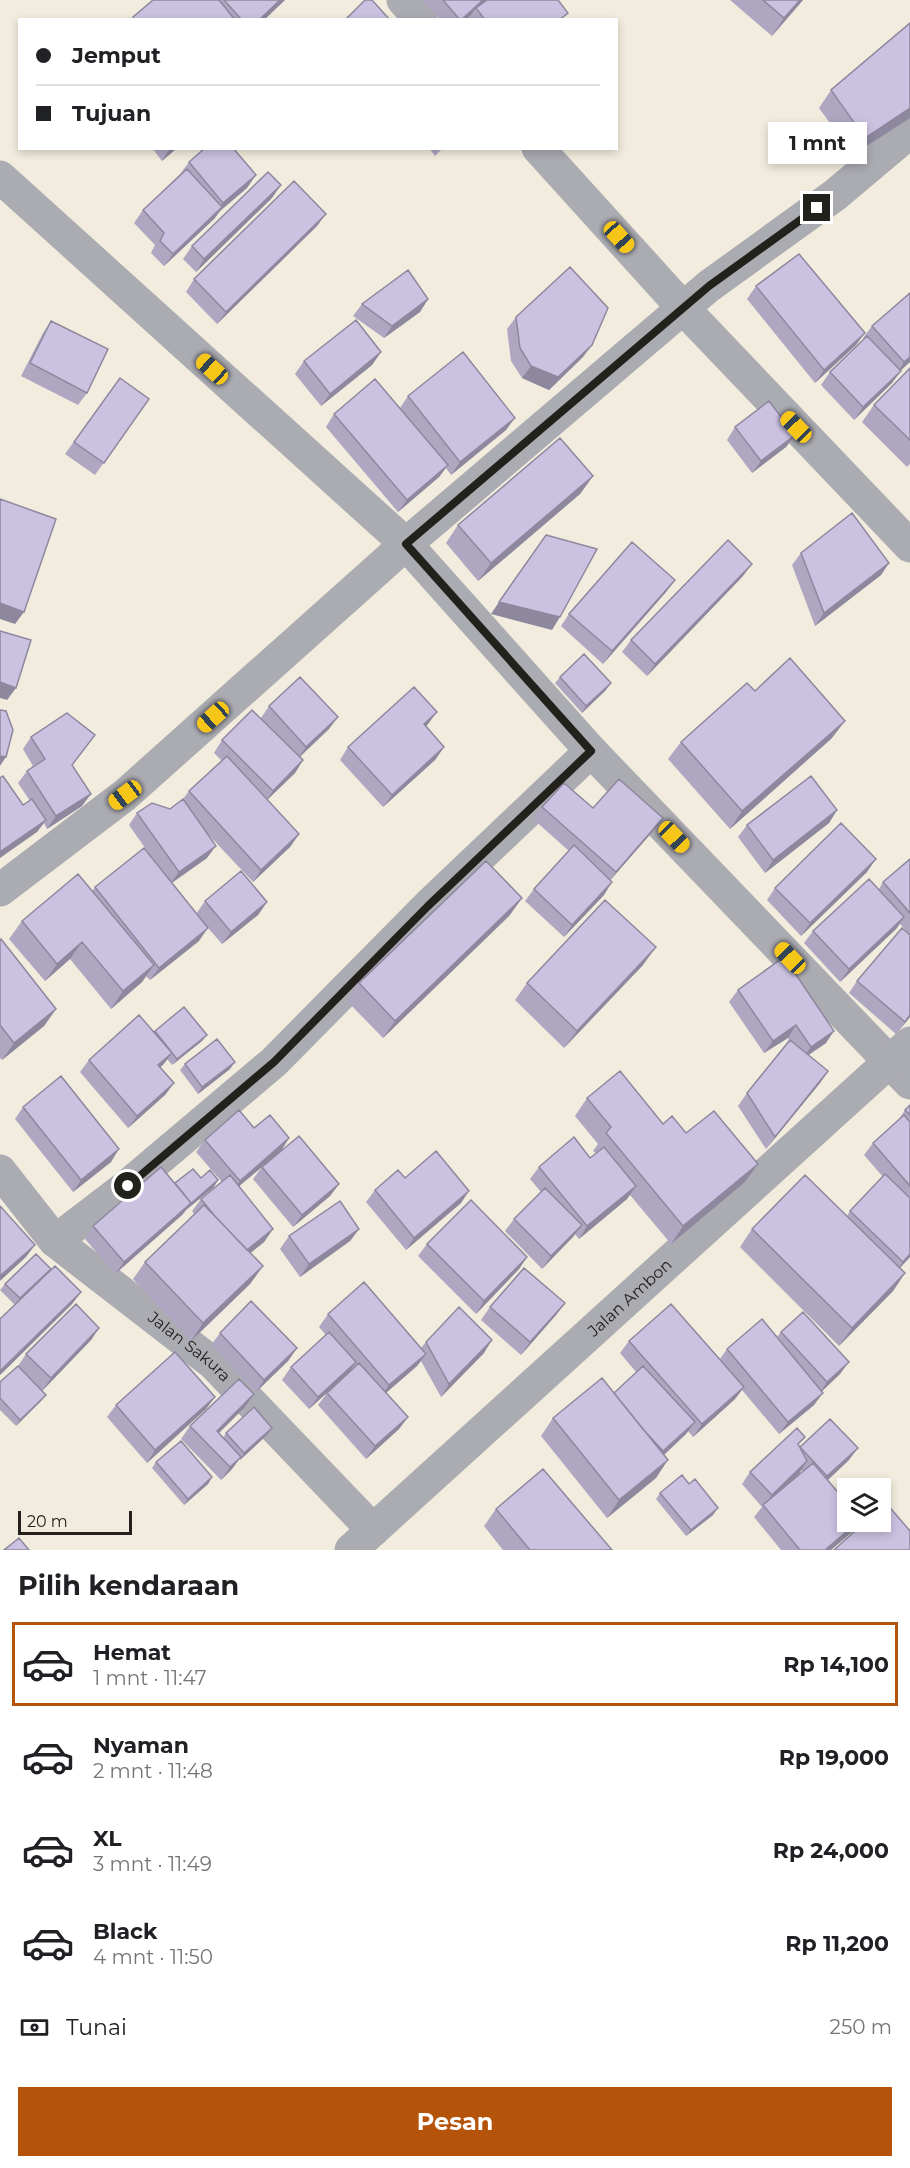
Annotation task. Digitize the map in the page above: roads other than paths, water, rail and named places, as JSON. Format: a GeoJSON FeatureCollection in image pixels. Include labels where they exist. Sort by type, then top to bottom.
{"type":"FeatureCollection","features":[{"type":"Feature","properties":{"kind":"street"},"geometry":{"type":"LineString","coordinates":[[403,0],[419,18]]}},
{"type":"Feature","properties":{"kind":"street"},"geometry":{"type":"LineString","coordinates":[[0,890],[125,795],[406,544],[709,286],[835,195],[910,132]]}},
{"type":"Feature","properties":{"kind":"street"},"geometry":{"type":"LineString","coordinates":[[540,150],[683,308],[910,546]]}},
{"type":"Feature","properties":{"kind":"street"},"geometry":{"type":"LineString","coordinates":[[0,177],[406,544],[591,751],[903,1062]]}},
{"type":"Feature","properties":{"kind":"street"},"geometry":{"type":"LineString","coordinates":[[55,1241],[128,1186],[274,1062],[428,906],[591,751]]}},
{"type":"Feature","properties":{"kind":"street","name":"Jalan Ambon"},"geometry":{"type":"LineString","coordinates":[[362,1540],[903,1062]]}},
{"type":"Feature","properties":{"kind":"street","name":"Jalan Sakura"},"geometry":{"type":"LineString","coordinates":[[0,1171],[55,1241],[214,1364],[362,1540]]}}]}
